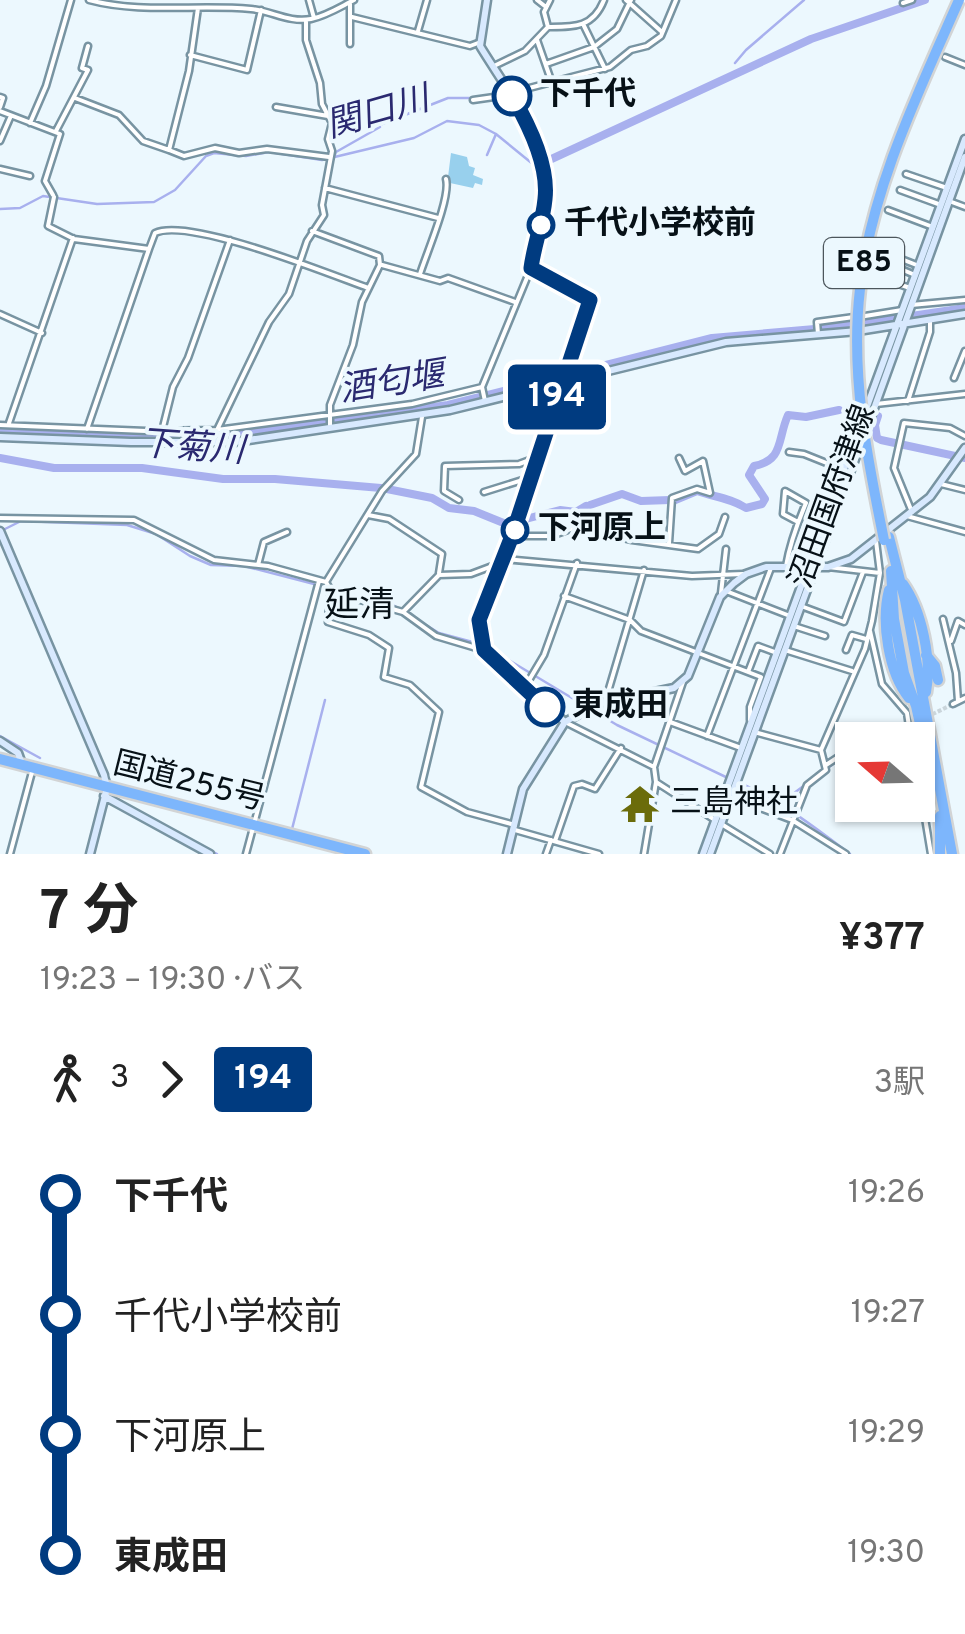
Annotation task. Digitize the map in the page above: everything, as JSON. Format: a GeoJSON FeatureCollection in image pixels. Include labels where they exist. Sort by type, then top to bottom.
{"type":"FeatureCollection","features":[{"type":"Feature","properties":{"kind":"highway","name":"E85"},"geometry":{"type":"LineString","coordinates":[[950,854],[896,579],[883,539],[859,400],[857,346],[860,288],[884,186],[959,0]]}},
{"type":"Feature","properties":{"kind":"highway","name":"E85"},"geometry":{"type":"LineString","coordinates":[[896,579],[912,598],[926,654],[928,677],[920,704]]}},
{"type":"Feature","properties":{"kind":"highway","name":"E85"},"geometry":{"type":"LineString","coordinates":[[896,579],[884,609],[896,679],[930,719],[950,854]]}},
{"type":"Feature","properties":{"kind":"highway"},"geometry":{"type":"LineString","coordinates":[[926,654],[935,666],[938,680]]}},
{"type":"Feature","properties":{"kind":"highway","name":"国道255号"},"geometry":{"type":"LineString","coordinates":[[0,759],[105,792],[254,825],[326,849],[365,854]]}},
{"type":"Feature","properties":{"kind":"main road"},"geometry":{"type":"LineString","coordinates":[[487,0],[479,42],[522,114],[540,164],[546,196],[531,268],[590,300],[512,536],[479,620],[482,646],[565,722]]}},
{"type":"Feature","properties":{"kind":"main road","name":"沼田国府津線"},"geometry":{"type":"LineString","coordinates":[[781,651],[801,606],[844,470],[901,319],[911,306],[965,139]]}},
{"type":"Feature","properties":{"kind":"main road","name":"沼田国府津線"},"geometry":{"type":"LineString","coordinates":[[706,854],[781,651],[790,616],[876,404],[910,288],[965,157]]}},
{"type":"Feature","properties":{"kind":"main road"},"geometry":{"type":"LineString","coordinates":[[0,437],[215,444],[422,415],[726,342],[965,314]]}},
{"type":"Feature","properties":{"kind":"main road"},"geometry":{"type":"LineString","coordinates":[[507,854],[527,780],[565,722],[586,708],[664,692],[683,682],[723,594],[746,574],[772,567],[828,567],[851,559],[883,539],[941,484],[961,454]]}},
{"type":"Feature","properties":{"kind":"main road"},"geometry":{"type":"LineString","coordinates":[[1,534],[105,792],[90,854]]}},
{"type":"Feature","properties":{"kind":"main road","name":"沼田国府津線"},"geometry":{"type":"LineString","coordinates":[[718,822],[732,797],[742,748],[752,729]]}},
{"type":"Feature","properties":{"kind":"main road"},"geometry":{"type":"LineString","coordinates":[[0,741],[18,752],[28,766]]}},
{"type":"Feature","properties":{"kind":"main road"},"geometry":{"type":"LineString","coordinates":[[105,792],[210,854]]}},
{"type":"Feature","properties":{"kind":"street"},"geometry":{"type":"LineString","coordinates":[[30,123],[46,86],[71,0]]}},
{"type":"Feature","properties":{"kind":"street"},"geometry":{"type":"LineString","coordinates":[[89,0],[117,8],[140,5],[261,10],[281,18],[306,20],[351,1],[350,44]]}},
{"type":"Feature","properties":{"kind":"street"},"geometry":{"type":"LineString","coordinates":[[309,0],[314,18]]}},
{"type":"Feature","properties":{"kind":"street"},"geometry":{"type":"LineString","coordinates":[[418,31],[428,0]]}},
{"type":"Feature","properties":{"kind":"street"},"geometry":{"type":"LineString","coordinates":[[537,0],[546,7]]}},
{"type":"Feature","properties":{"kind":"street"},"geometry":{"type":"LineString","coordinates":[[548,28],[544,12],[550,0]]}},
{"type":"Feature","properties":{"kind":"street"},"geometry":{"type":"LineString","coordinates":[[494,66],[525,51],[548,28],[584,26],[599,12],[604,0]]}},
{"type":"Feature","properties":{"kind":"street"},"geometry":{"type":"LineString","coordinates":[[473,100],[605,69],[631,50],[647,46],[664,34],[676,0]]}},
{"type":"Feature","properties":{"kind":"street"},"geometry":{"type":"LineString","coordinates":[[902,3],[912,0]]}},
{"type":"Feature","properties":{"kind":"street"},"geometry":{"type":"LineString","coordinates":[[854,318],[862,252],[878,186],[959,0]]}},
{"type":"Feature","properties":{"kind":"street"},"geometry":{"type":"LineString","coordinates":[[546,64],[594,46],[617,29],[629,1],[664,34]]}},
{"type":"Feature","properties":{"kind":"street"},"geometry":{"type":"LineString","coordinates":[[169,150],[198,8]]}},
{"type":"Feature","properties":{"kind":"street"},"geometry":{"type":"LineString","coordinates":[[190,55],[247,70],[261,10]]}},
{"type":"Feature","properties":{"kind":"street"},"geometry":{"type":"LineString","coordinates":[[352,18],[470,46],[479,42]]}},
{"type":"Feature","properties":{"kind":"street"},"geometry":{"type":"LineString","coordinates":[[217,430],[269,322],[290,294],[312,231],[324,214],[332,159],[328,139],[332,123],[306,40],[306,20]]}},
{"type":"Feature","properties":{"kind":"street"},"geometry":{"type":"LineString","coordinates":[[584,26],[605,69]]}},
{"type":"Feature","properties":{"kind":"street"},"geometry":{"type":"LineString","coordinates":[[538,40],[552,82]]}},
{"type":"Feature","properties":{"kind":"street"},"geometry":{"type":"LineString","coordinates":[[56,131],[88,70],[82,68],[88,46]]}},
{"type":"Feature","properties":{"kind":"street"},"geometry":{"type":"LineString","coordinates":[[945,57],[965,64]]}},
{"type":"Feature","properties":{"kind":"street"},"geometry":{"type":"LineString","coordinates":[[0,97],[0,109],[10,116],[61,136],[46,181],[54,196],[50,229],[72,238],[149,249]]}},
{"type":"Feature","properties":{"kind":"street"},"geometry":{"type":"LineString","coordinates":[[75,98],[119,116],[143,140],[184,156],[215,148],[246,153],[267,149],[332,159]]}},
{"type":"Feature","properties":{"kind":"street"},"geometry":{"type":"LineString","coordinates":[[276,107],[328,116]]}},
{"type":"Feature","properties":{"kind":"street"},"geometry":{"type":"LineString","coordinates":[[0,142],[10,116]]}},
{"type":"Feature","properties":{"kind":"street"},"geometry":{"type":"LineString","coordinates":[[0,169],[30,176]]}},
{"type":"Feature","properties":{"kind":"street"},"geometry":{"type":"LineString","coordinates":[[906,174],[947,188]]}},
{"type":"Feature","properties":{"kind":"street"},"geometry":{"type":"LineString","coordinates":[[420,274],[448,187],[446,179]]}},
{"type":"Feature","properties":{"kind":"street"},"geometry":{"type":"LineString","coordinates":[[325,188],[438,218]]}},
{"type":"Feature","properties":{"kind":"street"},"geometry":{"type":"LineString","coordinates":[[900,190],[965,208]]}},
{"type":"Feature","properties":{"kind":"street"},"geometry":{"type":"LineString","coordinates":[[888,210],[933,228]]}},
{"type":"Feature","properties":{"kind":"street"},"geometry":{"type":"LineString","coordinates":[[87,428],[154,235],[160,230],[230,240],[368,288]]}},
{"type":"Feature","properties":{"kind":"street"},"geometry":{"type":"LineString","coordinates":[[312,231],[379,256],[380,265],[368,288],[353,345],[341,372],[328,415],[330,428]]}},
{"type":"Feature","properties":{"kind":"street"},"geometry":{"type":"LineString","coordinates":[[8,425],[72,238]]}},
{"type":"Feature","properties":{"kind":"street"},"geometry":{"type":"LineString","coordinates":[[162,431],[172,387],[188,358],[230,240]]}},
{"type":"Feature","properties":{"kind":"street"},"geometry":{"type":"LineString","coordinates":[[886,253],[917,270]]}},
{"type":"Feature","properties":{"kind":"street"},"geometry":{"type":"LineString","coordinates":[[884,262],[917,270]]}},
{"type":"Feature","properties":{"kind":"street"},"geometry":{"type":"LineString","coordinates":[[380,265],[440,281],[448,278],[515,302]]}},
{"type":"Feature","properties":{"kind":"street"},"geometry":{"type":"LineString","coordinates":[[485,401],[482,389],[531,268]]}},
{"type":"Feature","properties":{"kind":"street"},"geometry":{"type":"LineString","coordinates":[[884,278],[910,288]]}},
{"type":"Feature","properties":{"kind":"street"},"geometry":{"type":"LineString","coordinates":[[911,306],[965,300]]}},
{"type":"Feature","properties":{"kind":"street"},"geometry":{"type":"LineString","coordinates":[[0,314],[42,333]]}},
{"type":"Feature","properties":{"kind":"street"},"geometry":{"type":"LineString","coordinates":[[818,334],[818,322],[901,319]]}},
{"type":"Feature","properties":{"kind":"street"},"geometry":{"type":"LineString","coordinates":[[908,401],[930,332],[930,319]]}},
{"type":"Feature","properties":{"kind":"street"},"geometry":{"type":"LineString","coordinates":[[954,378],[965,351]]}},
{"type":"Feature","properties":{"kind":"street"},"geometry":{"type":"LineString","coordinates":[[0,424],[217,430],[412,404],[482,389]]}},
{"type":"Feature","properties":{"kind":"street"},"geometry":{"type":"LineString","coordinates":[[876,404],[965,394]]}},
{"type":"Feature","properties":{"kind":"street"},"geometry":{"type":"LineString","coordinates":[[326,582],[382,491],[416,454],[422,415]]}},
{"type":"Feature","properties":{"kind":"street"},"geometry":{"type":"LineString","coordinates":[[965,436],[950,428],[904,423],[894,468],[909,514],[965,532]]}},
{"type":"Feature","properties":{"kind":"street"},"geometry":{"type":"LineString","coordinates":[[789,452],[844,470]]}},
{"type":"Feature","properties":{"kind":"street"},"geometry":{"type":"LineString","coordinates":[[459,500],[444,491],[445,466],[519,464],[538,457]]}},
{"type":"Feature","properties":{"kind":"street"},"geometry":{"type":"LineString","coordinates":[[669,543],[672,498],[698,489],[710,493],[703,461],[685,471],[679,458]]}},
{"type":"Feature","properties":{"kind":"street"},"geometry":{"type":"LineString","coordinates":[[484,492],[532,478]]}},
{"type":"Feature","properties":{"kind":"street"},"geometry":{"type":"LineString","coordinates":[[941,484],[965,490]]}},
{"type":"Feature","properties":{"kind":"street"},"geometry":{"type":"LineString","coordinates":[[786,568],[806,503],[785,492],[783,514],[798,522]]}},
{"type":"Feature","properties":{"kind":"street"},"geometry":{"type":"LineString","coordinates":[[368,515],[389,518],[442,554],[438,575],[404,610]]}},
{"type":"Feature","properties":{"kind":"street"},"geometry":{"type":"LineString","coordinates":[[512,536],[552,536],[576,527],[698,549],[718,534],[725,517]]}},
{"type":"Feature","properties":{"kind":"street"},"geometry":{"type":"LineString","coordinates":[[0,518],[126,518],[152,527],[196,554],[214,560],[258,565],[326,582]]}},
{"type":"Feature","properties":{"kind":"street"},"geometry":{"type":"LineString","coordinates":[[258,565],[264,542],[287,532]]}},
{"type":"Feature","properties":{"kind":"street"},"geometry":{"type":"LineString","coordinates":[[826,767],[821,750],[870,630],[883,539]]}},
{"type":"Feature","properties":{"kind":"street"},"geometry":{"type":"LineString","coordinates":[[726,549],[723,594],[790,616]]}},
{"type":"Feature","properties":{"kind":"street"},"geometry":{"type":"LineString","coordinates":[[438,575],[471,574],[503,560],[577,563],[692,576],[746,574]]}},
{"type":"Feature","properties":{"kind":"street"},"geometry":{"type":"LineString","coordinates":[[524,688],[544,654],[577,563]]}},
{"type":"Feature","properties":{"kind":"street"},"geometry":{"type":"LineString","coordinates":[[707,736],[772,567]]}},
{"type":"Feature","properties":{"kind":"street"},"geometry":{"type":"LineString","coordinates":[[828,567],[880,573]]}},
{"type":"Feature","properties":{"kind":"street"},"geometry":{"type":"LineString","coordinates":[[605,702],[644,570]]}},
{"type":"Feature","properties":{"kind":"street"},"geometry":{"type":"LineString","coordinates":[[801,606],[844,622],[863,572]]}},
{"type":"Feature","properties":{"kind":"street"},"geometry":{"type":"LineString","coordinates":[[246,854],[319,581]]}},
{"type":"Feature","properties":{"kind":"street"},"geometry":{"type":"LineString","coordinates":[[326,582],[330,589],[328,622],[370,635],[389,648],[384,677],[410,685],[439,712],[421,787],[467,812],[600,854]]}},
{"type":"Feature","properties":{"kind":"street"},"geometry":{"type":"LineString","coordinates":[[330,589],[404,610],[436,636],[482,646]]}},
{"type":"Feature","properties":{"kind":"street"},"geometry":{"type":"LineString","coordinates":[[564,596],[630,620],[642,631],[760,677],[750,708],[752,729],[821,750]]}},
{"type":"Feature","properties":{"kind":"street"},"geometry":{"type":"LineString","coordinates":[[943,619],[956,703],[965,698]]}},
{"type":"Feature","properties":{"kind":"street"},"geometry":{"type":"LineString","coordinates":[[950,646],[958,621],[965,624]]}},
{"type":"Feature","properties":{"kind":"street"},"geometry":{"type":"LineString","coordinates":[[794,626],[826,636]]}},
{"type":"Feature","properties":{"kind":"street"},"geometry":{"type":"LineString","coordinates":[[870,630],[882,684],[903,706],[911,722]]}},
{"type":"Feature","properties":{"kind":"street"},"geometry":{"type":"LineString","coordinates":[[846,650],[852,636],[866,640]]}},
{"type":"Feature","properties":{"kind":"street"},"geometry":{"type":"LineString","coordinates":[[748,672],[758,646],[852,671]]}},
{"type":"Feature","properties":{"kind":"street"},"geometry":{"type":"LineString","coordinates":[[644,854],[656,782],[654,767],[683,682]]}},
{"type":"Feature","properties":{"kind":"street"},"geometry":{"type":"LineString","coordinates":[[565,722],[654,767]]}},
{"type":"Feature","properties":{"kind":"street"},"geometry":{"type":"LineString","coordinates":[[670,722],[742,748]]}},
{"type":"Feature","properties":{"kind":"street"},"geometry":{"type":"LineString","coordinates":[[546,854],[574,786],[582,784],[595,789],[621,748]]}},
{"type":"Feature","properties":{"kind":"street"},"geometry":{"type":"LineString","coordinates":[[780,854],[807,786],[835,760]]}},
{"type":"Feature","properties":{"kind":"street"},"geometry":{"type":"LineString","coordinates":[[10,854],[28,766]]}},
{"type":"Feature","properties":{"kind":"street"},"geometry":{"type":"LineString","coordinates":[[656,782],[770,854]]}},
{"type":"Feature","properties":{"kind":"street"},"geometry":{"type":"LineString","coordinates":[[732,797],[792,820],[846,854]]}},
{"type":"Feature","properties":{"kind":"street"},"geometry":{"type":"LineString","coordinates":[[925,822],[932,854]]}},
{"type":"Feature","properties":{"kind":"shaded area"},"geometry":{"type":"Polygon","coordinates":[[[451,153],[467,157],[469,166],[475,168],[473,175],[483,179],[482,185],[475,183],[473,188],[450,183],[451,153]]]}},
{"type":"Feature","properties":{"kind":"waterway"},"geometry":{"type":"LineString","coordinates":[[735,63],[804,0]]}},
{"type":"Feature","properties":{"kind":"waterway","name":"関口川"},"geometry":{"type":"LineString","coordinates":[[545,162],[811,39],[925,0]]}},
{"type":"Feature","properties":{"kind":"waterway"},"geometry":{"type":"LineString","coordinates":[[382,124],[448,98],[475,98]]}},
{"type":"Feature","properties":{"kind":"waterway","name":"関口川"},"geometry":{"type":"LineString","coordinates":[[0,209],[20,208],[43,196],[97,204],[154,202],[175,190],[206,156],[214,153],[246,156],[269,152],[322,160],[414,138],[447,121],[479,125],[534,165],[542,163]]}},
{"type":"Feature","properties":{"kind":"waterway"},"geometry":{"type":"LineString","coordinates":[[334,157],[336,152],[380,127]]}},
{"type":"Feature","properties":{"kind":"waterway"},"geometry":{"type":"LineString","coordinates":[[487,155],[496,134]]}},
{"type":"Feature","properties":{"kind":"waterway","name":"酒匂堰"},"geometry":{"type":"LineString","coordinates":[[0,431],[210,438],[448,405],[712,338],[838,327],[965,308]]}},
{"type":"Feature","properties":{"kind":"waterway","name":"下菊川"},"geometry":{"type":"LineString","coordinates":[[673,501],[697,491],[746,508],[762,504],[765,499],[749,475],[754,466],[775,454],[788,415],[806,417],[839,410]]}},
{"type":"Feature","properties":{"kind":"waterway","name":"下菊川"},"geometry":{"type":"LineString","coordinates":[[878,416],[875,425],[881,440],[965,458]]}},
{"type":"Feature","properties":{"kind":"waterway","name":"下菊川"},"geometry":{"type":"LineString","coordinates":[[0,458],[54,468],[142,468],[223,479],[381,488]]}},
{"type":"Feature","properties":{"kind":"waterway","name":"下菊川"},"geometry":{"type":"LineString","coordinates":[[387,489],[432,498],[449,508],[474,511],[511,526]]}},
{"type":"Feature","properties":{"kind":"waterway","name":"下菊川"},"geometry":{"type":"LineString","coordinates":[[590,505],[622,494],[641,501],[670,500]]}},
{"type":"Feature","properties":{"kind":"waterway","name":"下菊川"},"geometry":{"type":"LineString","coordinates":[[520,527],[522,520],[560,510],[576,512],[586,506]]}},
{"type":"Feature","properties":{"kind":"waterway"},"geometry":{"type":"LineString","coordinates":[[1,531],[21,521],[127,525],[156,534],[211,565],[244,566],[314,584]]}},
{"type":"Feature","properties":{"kind":"waterway"},"geometry":{"type":"LineString","coordinates":[[330,585],[351,595],[393,605],[439,633],[480,644]]}},
{"type":"Feature","properties":{"kind":"waterway"},"geometry":{"type":"LineString","coordinates":[[487,647],[617,725],[730,779]]}},
{"type":"Feature","properties":{"kind":"waterway"},"geometry":{"type":"LineString","coordinates":[[291,833],[325,700]]}},
{"type":"Feature","properties":{"kind":"waterway"},"geometry":{"type":"LineString","coordinates":[[953,707],[965,700]]}},
{"type":"Feature","properties":{"kind":"waterway"},"geometry":{"type":"LineString","coordinates":[[0,736],[40,758]]}},
{"type":"Feature","properties":{"kind":"waterway"},"geometry":{"type":"LineString","coordinates":[[782,802],[835,763]]}},
{"type":"Feature","properties":{"kind":"waterway"},"geometry":{"type":"LineString","coordinates":[[738,782],[783,806],[850,854]]}},
{"type":"Feature","properties":{"kind":"waterway"},"geometry":{"type":"LineString","coordinates":[[140,812],[217,854]]}},
{"type":"Feature","properties":{"kind":"tunnel"},"geometry":{"type":"LineString","coordinates":[[927,717],[953,704]]}},
{"type":"Feature","properties":{"kind":"bus line","name":"194"},"geometry":{"type":"LineString","coordinates":[[512,96],[533,140],[545,179],[546,196],[531,268],[590,300],[512,536],[479,620],[479,636],[489,657],[545,707]]}},
{"type":"Feature","properties":{"kind":"place","name":"下千代"},"geometry":{"type":"Point","coordinates":[512,96]}},
{"type":"Feature","properties":{"kind":"place","name":"千代小学校前"},"geometry":{"type":"Point","coordinates":[541,225]}},
{"type":"Feature","properties":{"kind":"place","name":"下河原上"},"geometry":{"type":"Point","coordinates":[515,530]}},
{"type":"Feature","properties":{"kind":"place","name":"東成田"},"geometry":{"type":"Point","coordinates":[545,707]}},
{"type":"Feature","properties":{"kind":"place","name":"三島神社"},"geometry":{"type":"Point","coordinates":[640,804]}},
{"type":"Feature","properties":{"kind":"district","name":"延清"},"geometry":{"type":"Point","coordinates":[359,607]}}]}
